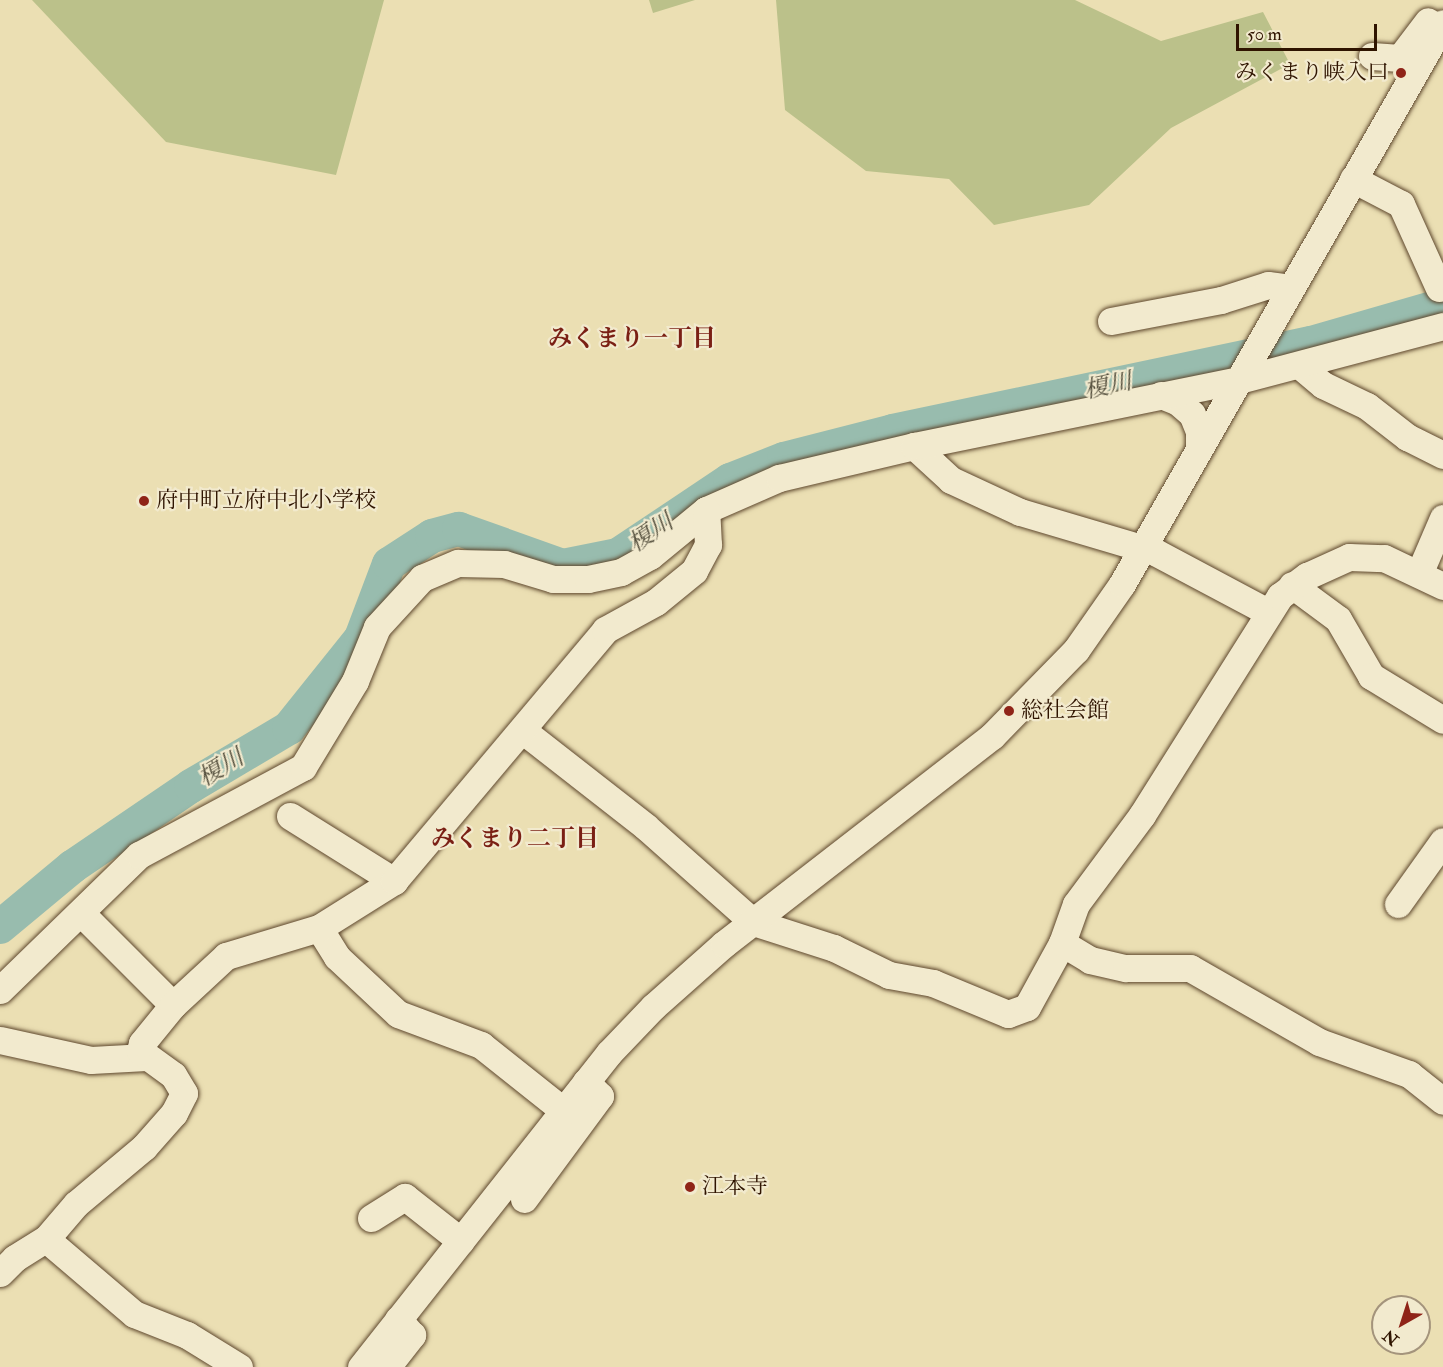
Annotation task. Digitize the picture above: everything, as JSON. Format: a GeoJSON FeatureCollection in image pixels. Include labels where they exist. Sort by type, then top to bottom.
{"type":"FeatureCollection","features":[{"type":"Feature","properties":{"kind":"street"},"geometry":{"type":"LineString","coordinates":[[361,1367],[586,1082],[653,1007],[753,922],[1022,709],[1100,617],[1142,548],[1443,23],[1427,21],[1400,58],[1372,56]]}},
{"type":"Feature","properties":{"kind":"street"},"geometry":{"type":"LineString","coordinates":[[1353,179],[1401,204],[1439,288]]}},
{"type":"Feature","properties":{"kind":"street"},"geometry":{"type":"LineString","coordinates":[[1111,321],[1221,300],[1268,285],[1291,288]]}},
{"type":"Feature","properties":{"kind":"street"},"geometry":{"type":"LineString","coordinates":[[0,990],[139,855],[303,767],[355,681],[377,627],[422,578],[458,563],[504,564],[553,579],[588,579],[621,572],[650,556],[706,510],[779,478],[914,446],[1161,395],[1242,374],[1299,365],[1443,326]]}},
{"type":"Feature","properties":{"kind":"street"},"geometry":{"type":"LineString","coordinates":[[1299,365],[1323,385],[1367,406],[1407,437],[1443,455]]}},
{"type":"Feature","properties":{"kind":"street"},"geometry":{"type":"LineString","coordinates":[[1161,395],[1178,402],[1192,414],[1199,431],[1199,449]]}},
{"type":"Feature","properties":{"kind":"street"},"geometry":{"type":"LineString","coordinates":[[914,446],[951,480],[1020,512],[1142,548],[1268,612]]}},
{"type":"Feature","properties":{"kind":"street"},"geometry":{"type":"LineString","coordinates":[[0,1272],[15,1258],[46,1239],[76,1204],[144,1147],[174,1113],[184,1093],[173,1075],[140,1051],[142,1043],[173,1005],[226,956],[319,928],[394,881],[605,630],[656,602],[694,571],[708,545],[706,510]]}},
{"type":"Feature","properties":{"kind":"street"},"geometry":{"type":"LineString","coordinates":[[1419,574],[1443,518]]}},
{"type":"Feature","properties":{"kind":"street"},"geometry":{"type":"LineString","coordinates":[[522,730],[646,827],[753,922],[834,948],[889,975],[933,982],[1008,1014],[1027,1007],[1062,943],[1076,904],[1142,815],[1268,612],[1292,585],[1349,557],[1384,558],[1443,586]]}},
{"type":"Feature","properties":{"kind":"street"},"geometry":{"type":"LineString","coordinates":[[1292,585],[1338,619],[1371,676],[1443,720]]}},
{"type":"Feature","properties":{"kind":"street"},"geometry":{"type":"LineString","coordinates":[[290,816],[394,881]]}},
{"type":"Feature","properties":{"kind":"street"},"geometry":{"type":"LineString","coordinates":[[1398,904],[1443,841]]}},
{"type":"Feature","properties":{"kind":"street"},"geometry":{"type":"LineString","coordinates":[[81,913],[173,1005]]}},
{"type":"Feature","properties":{"kind":"street"},"geometry":{"type":"LineString","coordinates":[[319,928],[337,957],[398,1014],[480,1045],[564,1111]]}},
{"type":"Feature","properties":{"kind":"street"},"geometry":{"type":"LineString","coordinates":[[1062,943],[1090,960],[1126,969],[1190,968],[1319,1042],[1408,1074],[1443,1101]]}},
{"type":"Feature","properties":{"kind":"street"},"geometry":{"type":"LineString","coordinates":[[0,1040],[91,1060],[146,1057]]}},
{"type":"Feature","properties":{"kind":"street"},"geometry":{"type":"LineString","coordinates":[[524,1199],[600,1096],[586,1082]]}},
{"type":"Feature","properties":{"kind":"street"},"geometry":{"type":"LineString","coordinates":[[371,1218],[405,1197],[461,1241]]}},
{"type":"Feature","properties":{"kind":"street"},"geometry":{"type":"LineString","coordinates":[[46,1239],[134,1314],[187,1335],[240,1367]]}},
{"type":"Feature","properties":{"kind":"street"},"geometry":{"type":"LineString","coordinates":[[387,1367],[412,1335],[399,1319]]}},
{"type":"Feature","properties":{"kind":"green space"},"geometry":{"type":"Polygon","coordinates":[[[32,0],[384,0],[336,175],[166,142],[32,0]]]}},
{"type":"Feature","properties":{"kind":"green space"},"geometry":{"type":"Polygon","coordinates":[[[649,0],[695,0],[653,13],[649,0]]]}},
{"type":"Feature","properties":{"kind":"green space"},"geometry":{"type":"Polygon","coordinates":[[[776,0],[1075,0],[1161,41],[1263,12],[1290,64],[1171,128],[1089,205],[994,225],[949,179],[866,171],[785,110],[776,0]]]}},
{"type":"Feature","properties":{"kind":"waterway","name":"榎川"},"geometry":{"type":"LineString","coordinates":[[0,927],[72,867],[191,786],[289,728],[361,638],[389,564],[432,536],[459,529],[563,566],[618,555],[730,480],[784,459],[893,431],[1311,343],[1443,305]]}},
{"type":"Feature","properties":{"kind":"place","name":"みくまり峡入口"},"geometry":{"type":"Point","coordinates":[1401,73]}},
{"type":"Feature","properties":{"kind":"place","name":"府中町立府中北小学校"},"geometry":{"type":"Point","coordinates":[144,501]}},
{"type":"Feature","properties":{"kind":"place","name":"総社会館"},"geometry":{"type":"Point","coordinates":[1009,711]}},
{"type":"Feature","properties":{"kind":"place","name":"江本寺"},"geometry":{"type":"Point","coordinates":[690,1187]}},
{"type":"Feature","properties":{"kind":"district","name":"みくまり一丁目"},"geometry":{"type":"Point","coordinates":[632,339]}},
{"type":"Feature","properties":{"kind":"district","name":"みくまり二丁目"},"geometry":{"type":"Point","coordinates":[515,839]}}]}
